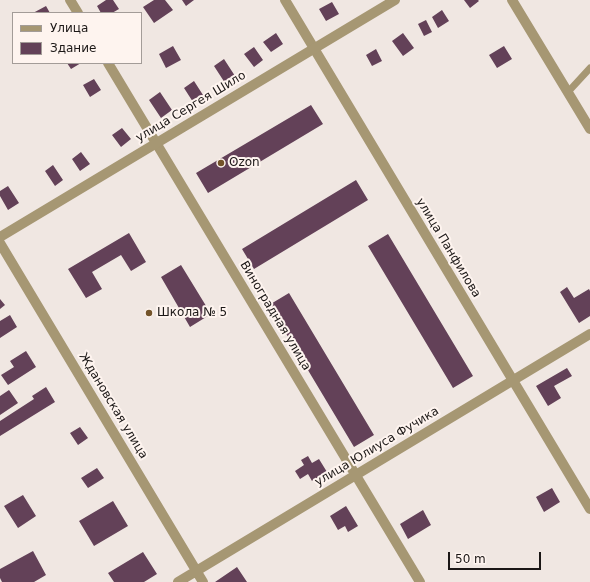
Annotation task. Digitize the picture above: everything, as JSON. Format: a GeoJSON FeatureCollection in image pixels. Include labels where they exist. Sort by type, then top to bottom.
{"type":"FeatureCollection","features":[{"type":"Feature","properties":{"kind":"street"},"geometry":{"type":"LineString","coordinates":[[70,0],[77,12]]}},
{"type":"Feature","properties":{"kind":"street","name":"улица Панфилова"},"geometry":{"type":"LineString","coordinates":[[285,0],[590,509]]}},
{"type":"Feature","properties":{"kind":"street","name":"улица Сергея Шило"},"geometry":{"type":"LineString","coordinates":[[0,237],[396,0]]}},
{"type":"Feature","properties":{"kind":"street"},"geometry":{"type":"LineString","coordinates":[[512,0],[590,129]]}},
{"type":"Feature","properties":{"kind":"street","name":"Виноградная улица"},"geometry":{"type":"LineString","coordinates":[[109,64],[420,582]]}},
{"type":"Feature","properties":{"kind":"street","name":"Ждановская улица"},"geometry":{"type":"LineString","coordinates":[[0,243],[203,582]]}},
{"type":"Feature","properties":{"kind":"street","name":"улица Юлиуса Фучика"},"geometry":{"type":"LineString","coordinates":[[178,582],[590,334]]}},
{"type":"Feature","properties":{"kind":"lane"},"geometry":{"type":"LineString","coordinates":[[568,92],[590,68]]}},
{"type":"Feature","properties":{"kind":"building"},"geometry":{"type":"Polygon","coordinates":[[[106,0],[113,0],[119,9],[114,12],[100,12],[97,6],[106,0]]]}},
{"type":"Feature","properties":{"kind":"building"},"geometry":{"type":"Polygon","coordinates":[[[154,0],[165,0],[173,10],[154,23],[143,7],[154,0]]]}},
{"type":"Feature","properties":{"kind":"building"},"geometry":{"type":"Polygon","coordinates":[[[182,0],[194,0],[186,6],[182,0]]]}},
{"type":"Feature","properties":{"kind":"building"},"geometry":{"type":"Polygon","coordinates":[[[464,0],[478,0],[479,1],[470,8],[464,0]]]}},
{"type":"Feature","properties":{"kind":"building"},"geometry":{"type":"Polygon","coordinates":[[[332,2],[339,14],[326,21],[319,9],[332,2]]]}},
{"type":"Feature","properties":{"kind":"building"},"geometry":{"type":"Polygon","coordinates":[[[46,6],[49,12],[35,12],[46,6]]]}},
{"type":"Feature","properties":{"kind":"building"},"geometry":{"type":"Polygon","coordinates":[[[442,10],[449,21],[438,28],[432,17],[442,10]]]}},
{"type":"Feature","properties":{"kind":"building"},"geometry":{"type":"Polygon","coordinates":[[[426,20],[432,32],[424,36],[418,24],[426,20]]]}},
{"type":"Feature","properties":{"kind":"building"},"geometry":{"type":"Polygon","coordinates":[[[276,33],[283,44],[271,52],[263,42],[276,33]]]}},
{"type":"Feature","properties":{"kind":"building"},"geometry":{"type":"Polygon","coordinates":[[[403,33],[414,48],[403,56],[392,41],[403,33]]]}},
{"type":"Feature","properties":{"kind":"building"},"geometry":{"type":"Polygon","coordinates":[[[173,46],[181,60],[166,68],[159,54],[173,46]]]}},
{"type":"Feature","properties":{"kind":"building"},"geometry":{"type":"Polygon","coordinates":[[[504,46],[512,59],[497,68],[489,55],[504,46]]]}},
{"type":"Feature","properties":{"kind":"building"},"geometry":{"type":"Polygon","coordinates":[[[254,47],[263,60],[254,67],[244,54],[254,47]]]}},
{"type":"Feature","properties":{"kind":"building"},"geometry":{"type":"Polygon","coordinates":[[[376,49],[382,61],[372,66],[366,55],[376,49]]]}},
{"type":"Feature","properties":{"kind":"building"},"geometry":{"type":"Polygon","coordinates":[[[224,59],[235,76],[225,83],[214,66],[224,59]]]}},
{"type":"Feature","properties":{"kind":"building"},"geometry":{"type":"Polygon","coordinates":[[[68,64],[79,64],[71,69],[68,64]]]}},
{"type":"Feature","properties":{"kind":"building"},"geometry":{"type":"Polygon","coordinates":[[[94,79],[101,90],[90,97],[83,85],[94,79]]]}},
{"type":"Feature","properties":{"kind":"building"},"geometry":{"type":"Polygon","coordinates":[[[194,81],[203,95],[193,102],[184,88],[194,81]]]}},
{"type":"Feature","properties":{"kind":"building"},"geometry":{"type":"Polygon","coordinates":[[[160,92],[172,110],[161,118],[149,100],[160,92]]]}},
{"type":"Feature","properties":{"kind":"building"},"geometry":{"type":"Polygon","coordinates":[[[311,105],[323,124],[208,193],[196,173],[311,105]]]}},
{"type":"Feature","properties":{"kind":"building"},"geometry":{"type":"Polygon","coordinates":[[[122,128],[131,139],[121,147],[112,135],[122,128]]]}},
{"type":"Feature","properties":{"kind":"building"},"geometry":{"type":"Polygon","coordinates":[[[81,152],[90,164],[80,171],[72,159],[81,152]]]}},
{"type":"Feature","properties":{"kind":"building"},"geometry":{"type":"Polygon","coordinates":[[[53,165],[63,180],[55,186],[45,171],[53,165]]]}},
{"type":"Feature","properties":{"kind":"building"},"geometry":{"type":"Polygon","coordinates":[[[356,180],[368,200],[254,269],[242,249],[356,180]]]}},
{"type":"Feature","properties":{"kind":"building"},"geometry":{"type":"Polygon","coordinates":[[[8,186],[19,203],[8,210],[0,196],[0,191],[8,186]]]}},
{"type":"Feature","properties":{"kind":"building"},"geometry":{"type":"Polygon","coordinates":[[[129,233],[146,262],[131,271],[121,255],[92,272],[102,289],[86,298],[68,269],[129,233]]]}},
{"type":"Feature","properties":{"kind":"building"},"geometry":{"type":"Polygon","coordinates":[[[388,234],[473,376],[453,388],[368,246],[388,234]]]}},
{"type":"Feature","properties":{"kind":"building"},"geometry":{"type":"Polygon","coordinates":[[[181,265],[211,314],[190,327],[161,277],[181,265]]]}},
{"type":"Feature","properties":{"kind":"building"},"geometry":{"type":"Polygon","coordinates":[[[567,287],[574,298],[589,289],[590,291],[590,316],[579,323],[560,292],[567,287]]]}},
{"type":"Feature","properties":{"kind":"building"},"geometry":{"type":"Polygon","coordinates":[[[289,293],[374,435],[354,447],[269,305],[289,293]]]}},
{"type":"Feature","properties":{"kind":"building"},"geometry":{"type":"Polygon","coordinates":[[[0,299],[5,305],[0,309],[0,299]]]}},
{"type":"Feature","properties":{"kind":"building"},"geometry":{"type":"Polygon","coordinates":[[[10,315],[17,327],[0,338],[0,321],[10,315]]]}},
{"type":"Feature","properties":{"kind":"building"},"geometry":{"type":"Polygon","coordinates":[[[26,351],[36,367],[8,385],[1,375],[14,367],[10,361],[26,351]]]}},
{"type":"Feature","properties":{"kind":"building"},"geometry":{"type":"Polygon","coordinates":[[[567,368],[572,376],[554,386],[561,398],[548,406],[536,386],[567,368]]]}},
{"type":"Feature","properties":{"kind":"building"},"geometry":{"type":"Polygon","coordinates":[[[46,387],[55,402],[0,436],[0,421],[34,399],[32,396],[46,387]]]}},
{"type":"Feature","properties":{"kind":"building"},"geometry":{"type":"Polygon","coordinates":[[[9,390],[18,403],[0,415],[0,396],[9,390]]]}},
{"type":"Feature","properties":{"kind":"building"},"geometry":{"type":"Polygon","coordinates":[[[80,427],[88,438],[78,445],[70,433],[80,427]]]}},
{"type":"Feature","properties":{"kind":"building"},"geometry":{"type":"Polygon","coordinates":[[[308,456],[312,463],[319,459],[327,472],[312,481],[308,474],[300,479],[295,471],[304,465],[301,460],[308,456]]]}},
{"type":"Feature","properties":{"kind":"building"},"geometry":{"type":"Polygon","coordinates":[[[97,468],[104,478],[88,488],[81,478],[97,468]]]}},
{"type":"Feature","properties":{"kind":"building"},"geometry":{"type":"Polygon","coordinates":[[[552,488],[560,502],[544,512],[536,497],[552,488]]]}},
{"type":"Feature","properties":{"kind":"building"},"geometry":{"type":"Polygon","coordinates":[[[23,495],[36,516],[18,528],[4,506],[23,495]]]}},
{"type":"Feature","properties":{"kind":"building"},"geometry":{"type":"Polygon","coordinates":[[[113,501],[128,526],[94,546],[79,521],[113,501]]]}},
{"type":"Feature","properties":{"kind":"building"},"geometry":{"type":"Polygon","coordinates":[[[346,506],[358,526],[348,532],[345,526],[338,530],[330,516],[346,506]]]}},
{"type":"Feature","properties":{"kind":"building"},"geometry":{"type":"Polygon","coordinates":[[[423,510],[431,525],[408,539],[400,524],[423,510]]]}},
{"type":"Feature","properties":{"kind":"building"},"geometry":{"type":"Polygon","coordinates":[[[33,551],[46,575],[34,582],[2,582],[0,578],[0,569],[33,551]]]}},
{"type":"Feature","properties":{"kind":"building"},"geometry":{"type":"Polygon","coordinates":[[[143,552],[157,574],[144,582],[114,582],[108,573],[143,552]]]}},
{"type":"Feature","properties":{"kind":"building"},"geometry":{"type":"Polygon","coordinates":[[[237,567],[247,582],[215,582],[237,567]]]}},
{"type":"Feature","properties":{"kind":"place","name":"Ozon"},"geometry":{"type":"Point","coordinates":[221,163]}},
{"type":"Feature","properties":{"kind":"place","name":"Школа № 5"},"geometry":{"type":"Point","coordinates":[149,313]}}]}
